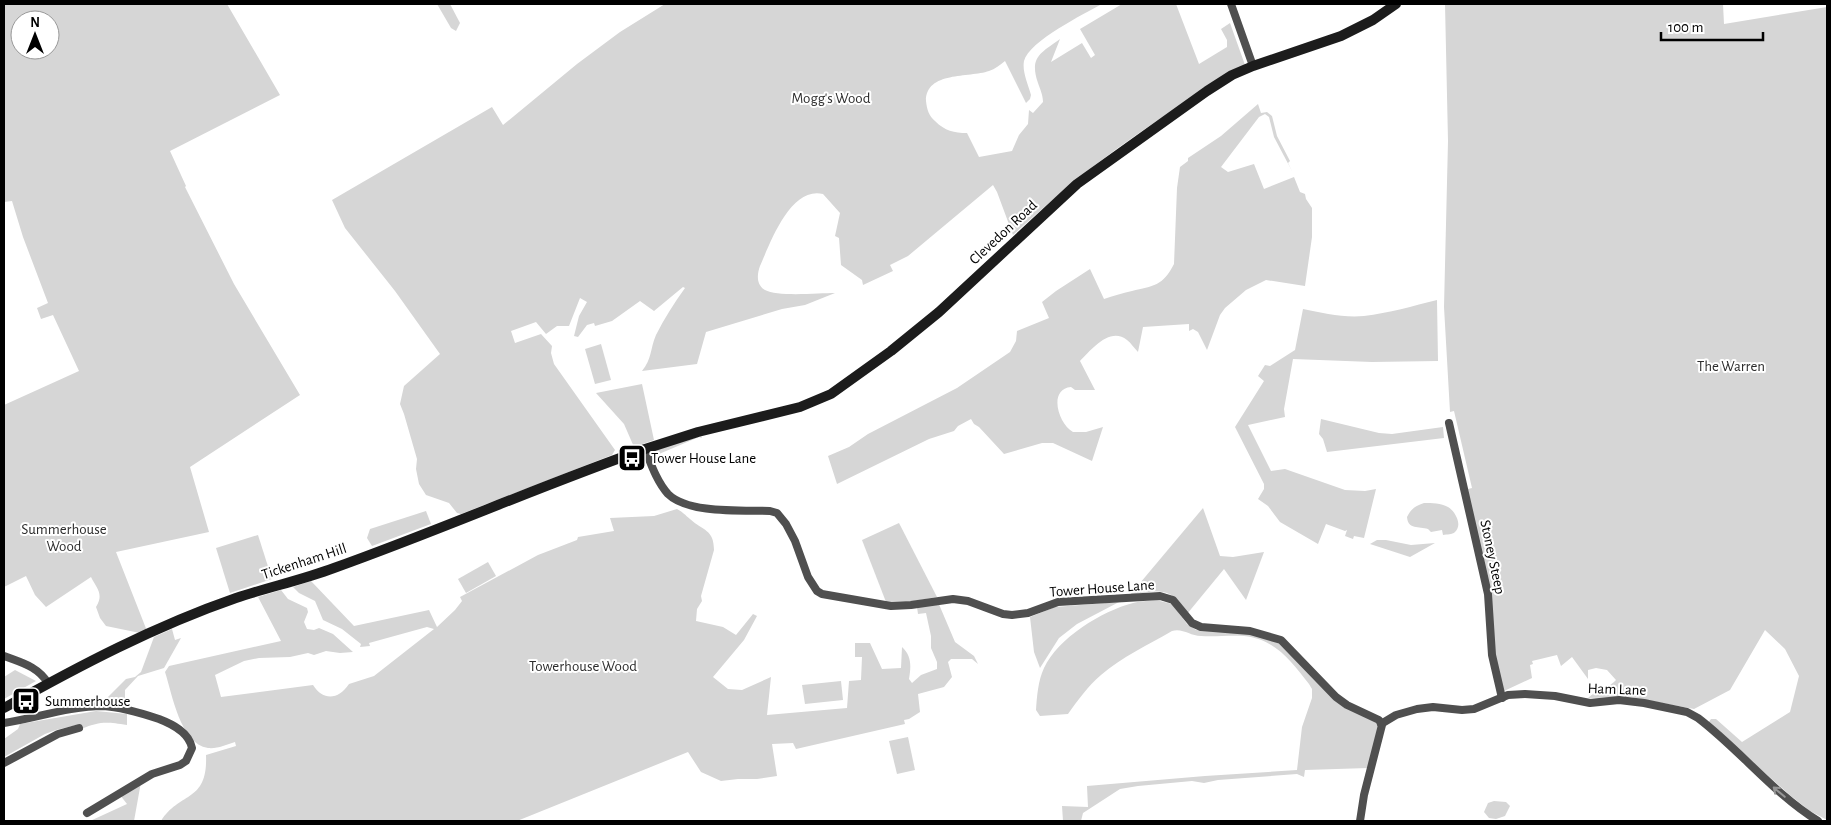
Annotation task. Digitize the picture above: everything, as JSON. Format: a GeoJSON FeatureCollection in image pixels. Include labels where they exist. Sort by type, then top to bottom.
{"type":"FeatureCollection","features":[{"type":"Feature","properties":{"kind":"main road","name":"Clevedon Road"},"geometry":{"type":"LineString","coordinates":[[621,458],[698,432],[800,407],[817,401],[841,388],[891,351],[938,312],[1083,179],[1207,91],[1232,75],[1253,66],[1341,36],[1373,20],[1396,4]]}},
{"type":"Feature","properties":{"kind":"main road","name":"Tickenham Hill"},"geometry":{"type":"LineString","coordinates":[[4,708],[48,683],[170,624],[235,599],[332,569],[621,458]]}},
{"type":"Feature","properties":{"kind":"street"},"geometry":{"type":"LineString","coordinates":[[1231,4],[1253,66]]}},
{"type":"Feature","properties":{"kind":"street","name":"Stoney Steep"},"geometry":{"type":"LineString","coordinates":[[1449,423],[1488,594],[1492,654],[1502,698]]}},
{"type":"Feature","properties":{"kind":"street","name":"Tower House Lane"},"geometry":{"type":"LineString","coordinates":[[645,449],[663,487],[673,498],[680,502],[697,507],[777,513],[795,540],[813,586],[822,594],[891,606],[911,605],[953,598],[968,601],[996,612],[1012,615],[1028,613],[1058,602],[1166,597],[1177,604],[1192,623],[1201,627],[1250,631],[1281,640],[1336,697],[1355,709],[1379,720],[1381,724]]}},
{"type":"Feature","properties":{"kind":"street"},"geometry":{"type":"LineString","coordinates":[[4,656],[36,669],[48,683]]}},
{"type":"Feature","properties":{"kind":"street","name":"Ham Lane"},"geometry":{"type":"LineString","coordinates":[[1381,724],[1392,716],[1417,709],[1433,707],[1474,709],[1513,694],[1555,696],[1590,703],[1625,700],[1652,704],[1687,712],[1703,722],[1761,776],[1794,804],[1818,821]]}},
{"type":"Feature","properties":{"kind":"street"},"geometry":{"type":"LineString","coordinates":[[4,723],[76,709],[106,706],[164,721],[190,739],[192,748],[186,761],[180,765],[152,774],[87,813]]}},
{"type":"Feature","properties":{"kind":"street"},"geometry":{"type":"LineString","coordinates":[[1360,821],[1364,795],[1382,732],[1381,724]]}},
{"type":"Feature","properties":{"kind":"street"},"geometry":{"type":"LineString","coordinates":[[4,764],[58,734],[79,728]]}},
{"type":"Feature","properties":{"kind":"green space","name":"Summerhouse Wood"},"geometry":{"type":"Polygon","coordinates":[[[4,4],[227,4],[280,95],[170,151],[185,187],[234,284],[300,395],[190,467],[209,532],[116,552],[147,631],[140,633],[106,626],[100,618],[96,607],[100,595],[91,577],[46,607],[35,595],[26,576],[4,587],[4,405],[79,371],[53,315],[41,319],[37,308],[48,303],[23,237],[12,201],[4,202],[4,4]]]}},
{"type":"Feature","properties":{"kind":"green space"},"geometry":{"type":"Polygon","coordinates":[[[437,4],[450,4],[460,23],[456,31],[451,28],[437,4]]]}},
{"type":"Feature","properties":{"kind":"green space","name":"Mogg's Wood"},"geometry":{"type":"Polygon","coordinates":[[[665,4],[1102,4],[1058,29],[1028,53],[1024,61],[1024,69],[1031,95],[1026,103],[1005,61],[989,71],[941,80],[928,91],[926,101],[933,119],[946,129],[967,133],[979,157],[1012,151],[1019,135],[1028,124],[1029,110],[1033,113],[1043,102],[1035,67],[1038,56],[1060,39],[1051,62],[1082,43],[1091,58],[1095,55],[1080,29],[1122,4],[1176,4],[1199,64],[1227,47],[1227,40],[1221,29],[1230,23],[1245,65],[1179,106],[1115,150],[1066,188],[1013,235],[993,185],[908,256],[890,265],[893,271],[863,285],[862,280],[841,265],[839,238],[835,236],[840,213],[823,194],[811,194],[801,199],[791,207],[776,231],[760,266],[758,276],[760,285],[765,290],[779,293],[835,293],[805,305],[782,309],[706,332],[697,364],[642,371],[649,358],[656,335],[669,311],[685,288],[683,287],[654,311],[640,301],[612,321],[595,326],[594,323],[587,325],[578,337],[574,336],[579,316],[587,302],[580,298],[569,326],[557,326],[546,334],[536,322],[511,331],[515,343],[541,334],[552,346],[551,353],[554,364],[615,450],[612,455],[461,514],[457,513],[449,503],[426,495],[419,484],[416,469],[417,459],[400,404],[404,386],[440,354],[395,291],[345,228],[332,200],[492,107],[503,125],[577,64],[620,32],[665,4]]]}},
{"type":"Feature","properties":{"kind":"green space","name":"The Warren"},"geometry":{"type":"Polygon","coordinates":[[[1445,4],[1723,4],[1724,24],[1827,7],[1827,820],[1810,811],[1791,796],[1708,723],[1711,719],[1716,719],[1742,742],[1790,712],[1799,676],[1785,649],[1765,630],[1730,690],[1694,709],[1631,697],[1588,698],[1616,680],[1607,670],[1596,668],[1588,670],[1588,679],[1572,657],[1561,666],[1557,655],[1532,661],[1533,664],[1530,665],[1532,678],[1504,691],[1497,668],[1468,489],[1472,488],[1454,411],[1450,412],[1444,307],[1448,141],[1445,4]]]}},
{"type":"Feature","properties":{"kind":"green space"},"geometry":{"type":"Polygon","coordinates":[[[1258,104],[1261,113],[1267,112],[1272,116],[1277,136],[1290,161],[1288,163],[1293,173],[1274,137],[1269,117],[1265,114],[1259,117],[1221,167],[1228,172],[1254,164],[1264,189],[1294,177],[1300,192],[1305,194],[1312,208],[1312,237],[1305,286],[1266,280],[1246,290],[1225,308],[1220,315],[1207,350],[1198,332],[1193,329],[1189,331],[1189,324],[1143,327],[1138,352],[1121,336],[1114,336],[1101,341],[1080,361],[1095,390],[1075,390],[1071,387],[1064,389],[1058,400],[1058,407],[1063,422],[1073,432],[1086,432],[1103,427],[1092,461],[1053,443],[1042,443],[1004,454],[971,419],[958,426],[954,431],[929,439],[837,484],[828,456],[849,447],[868,434],[957,388],[1010,352],[1016,341],[1017,331],[1049,318],[1042,302],[1090,269],[1104,299],[1152,286],[1166,277],[1174,264],[1177,188],[1180,167],[1188,161],[1188,158],[1221,136],[1258,104]]]}},
{"type":"Feature","properties":{"kind":"green space"},"geometry":{"type":"Polygon","coordinates":[[[1437,300],[1438,361],[1372,362],[1293,359],[1284,409],[1285,417],[1248,425],[1271,471],[1285,469],[1345,490],[1365,491],[1376,489],[1364,538],[1354,536],[1353,539],[1345,536],[1347,530],[1345,531],[1326,524],[1318,544],[1280,522],[1268,506],[1258,499],[1264,489],[1264,484],[1235,427],[1264,381],[1258,376],[1265,365],[1270,366],[1295,350],[1303,309],[1341,316],[1364,316],[1437,300]]]}},
{"type":"Feature","properties":{"kind":"green space"},"geometry":{"type":"Polygon","coordinates":[[[601,344],[611,380],[595,384],[585,349],[601,344]]]}},
{"type":"Feature","properties":{"kind":"green space"},"geometry":{"type":"Polygon","coordinates":[[[642,384],[654,440],[634,447],[624,424],[596,393],[642,384]]]}},
{"type":"Feature","properties":{"kind":"green space"},"geometry":{"type":"Polygon","coordinates":[[[1321,419],[1379,433],[1392,434],[1443,427],[1444,438],[1327,452],[1323,439],[1319,434],[1321,419]]]}},
{"type":"Feature","properties":{"kind":"green space"},"geometry":{"type":"Polygon","coordinates":[[[701,436],[702,438],[699,437],[659,454],[654,461],[651,457],[652,451],[701,436]]]}},
{"type":"Feature","properties":{"kind":"green space"},"geometry":{"type":"Polygon","coordinates":[[[1424,503],[1439,504],[1451,509],[1458,522],[1455,532],[1443,535],[1442,530],[1431,532],[1428,529],[1409,524],[1407,517],[1410,512],[1424,503]]]}},
{"type":"Feature","properties":{"kind":"green space"},"geometry":{"type":"Polygon","coordinates":[[[1203,508],[1220,556],[1233,557],[1264,552],[1246,600],[1224,569],[1187,614],[1177,600],[1165,593],[1153,592],[1130,595],[1203,508]]]}},
{"type":"Feature","properties":{"kind":"green space","name":"Towerhouse Wood"},"geometry":{"type":"Polygon","coordinates":[[[677,509],[707,531],[714,543],[714,550],[701,596],[702,601],[697,609],[696,621],[723,627],[736,635],[753,614],[757,616],[744,640],[713,677],[728,689],[742,690],[771,677],[767,715],[847,708],[849,681],[861,680],[862,657],[855,657],[855,643],[870,643],[882,669],[901,668],[902,647],[908,654],[910,666],[909,679],[912,683],[921,675],[937,669],[937,662],[931,648],[931,636],[926,613],[918,614],[917,607],[938,602],[955,642],[974,656],[978,664],[972,659],[951,659],[948,662],[952,677],[944,687],[918,694],[920,712],[904,720],[905,724],[796,749],[793,743],[772,744],[777,776],[721,781],[701,772],[688,752],[517,821],[161,821],[176,805],[198,789],[205,770],[206,755],[236,746],[235,742],[208,748],[198,744],[190,737],[174,704],[165,672],[169,666],[281,641],[258,597],[281,590],[288,599],[307,608],[308,612],[304,622],[307,629],[314,630],[319,628],[333,634],[353,652],[326,651],[314,655],[308,653],[290,657],[259,658],[244,661],[215,675],[221,697],[313,685],[322,694],[327,696],[336,695],[341,693],[349,684],[374,676],[434,629],[427,627],[369,643],[370,646],[360,647],[361,644],[342,629],[323,620],[315,601],[299,593],[293,587],[311,581],[354,626],[429,610],[437,627],[462,601],[460,597],[538,555],[577,540],[578,537],[614,531],[610,518],[654,516],[677,509]]]}},
{"type":"Feature","properties":{"kind":"green space"},"geometry":{"type":"Polygon","coordinates":[[[426,511],[431,524],[372,546],[367,538],[370,529],[426,511]]]}},
{"type":"Feature","properties":{"kind":"green space"},"geometry":{"type":"Polygon","coordinates":[[[899,523],[937,597],[914,601],[886,602],[862,540],[899,523]]]}},
{"type":"Feature","properties":{"kind":"green space"},"geometry":{"type":"Polygon","coordinates":[[[258,535],[272,579],[230,593],[216,548],[258,535]]]}},
{"type":"Feature","properties":{"kind":"green space"},"geometry":{"type":"Polygon","coordinates":[[[1377,540],[1411,545],[1435,543],[1410,557],[1370,544],[1377,540]]]}},
{"type":"Feature","properties":{"kind":"green space"},"geometry":{"type":"Polygon","coordinates":[[[488,562],[496,576],[466,593],[458,579],[488,562]]]}},
{"type":"Feature","properties":{"kind":"green space"},"geometry":{"type":"Polygon","coordinates":[[[1156,600],[1172,604],[1187,624],[1196,630],[1236,631],[1280,642],[1320,685],[1379,724],[1368,768],[1305,770],[1304,777],[1297,774],[1218,780],[1204,783],[1192,781],[1120,789],[1083,813],[1081,821],[1063,821],[1062,806],[1088,807],[1087,786],[1297,770],[1302,727],[1312,698],[1312,689],[1289,659],[1273,646],[1255,638],[1244,636],[1201,636],[1176,630],[1172,631],[1126,657],[1096,679],[1068,714],[1040,716],[1036,710],[1040,678],[1044,668],[1059,646],[1082,627],[1108,612],[1141,601],[1156,600]]]}},
{"type":"Feature","properties":{"kind":"green space"},"geometry":{"type":"Polygon","coordinates":[[[1119,602],[1077,624],[1059,638],[1040,668],[1034,652],[1030,617],[1055,607],[1119,602]]]}},
{"type":"Feature","properties":{"kind":"green space"},"geometry":{"type":"Polygon","coordinates":[[[172,629],[175,640],[181,638],[164,668],[138,676],[125,690],[125,706],[102,703],[126,679],[135,677],[141,672],[154,637],[172,629]]]}},
{"type":"Feature","properties":{"kind":"green space"},"geometry":{"type":"Polygon","coordinates":[[[15,670],[36,681],[4,699],[4,677],[15,670]]]}},
{"type":"Feature","properties":{"kind":"green space"},"geometry":{"type":"Polygon","coordinates":[[[841,681],[843,700],[805,704],[802,685],[841,681]]]}},
{"type":"Feature","properties":{"kind":"green space"},"geometry":{"type":"Polygon","coordinates":[[[96,711],[127,714],[127,725],[104,723],[81,729],[80,724],[56,730],[45,734],[4,757],[4,739],[18,729],[20,724],[96,711]]]}},
{"type":"Feature","properties":{"kind":"green space"},"geometry":{"type":"Polygon","coordinates":[[[908,737],[915,770],[897,774],[889,741],[908,737]]]}},
{"type":"Feature","properties":{"kind":"green space"},"geometry":{"type":"Polygon","coordinates":[[[141,782],[134,821],[90,821],[127,804],[120,795],[141,782]]]}},
{"type":"Feature","properties":{"kind":"green space"},"geometry":{"type":"Polygon","coordinates":[[[1494,801],[1506,802],[1510,806],[1505,816],[1496,819],[1489,818],[1484,812],[1488,803],[1494,801]]]}},
{"type":"Feature","properties":{"kind":"place","name":"Tower House Lane"},"geometry":{"type":"Point","coordinates":[632,458]}},
{"type":"Feature","properties":{"kind":"place","name":"Summerhouse"},"geometry":{"type":"Point","coordinates":[26,701]}}]}
